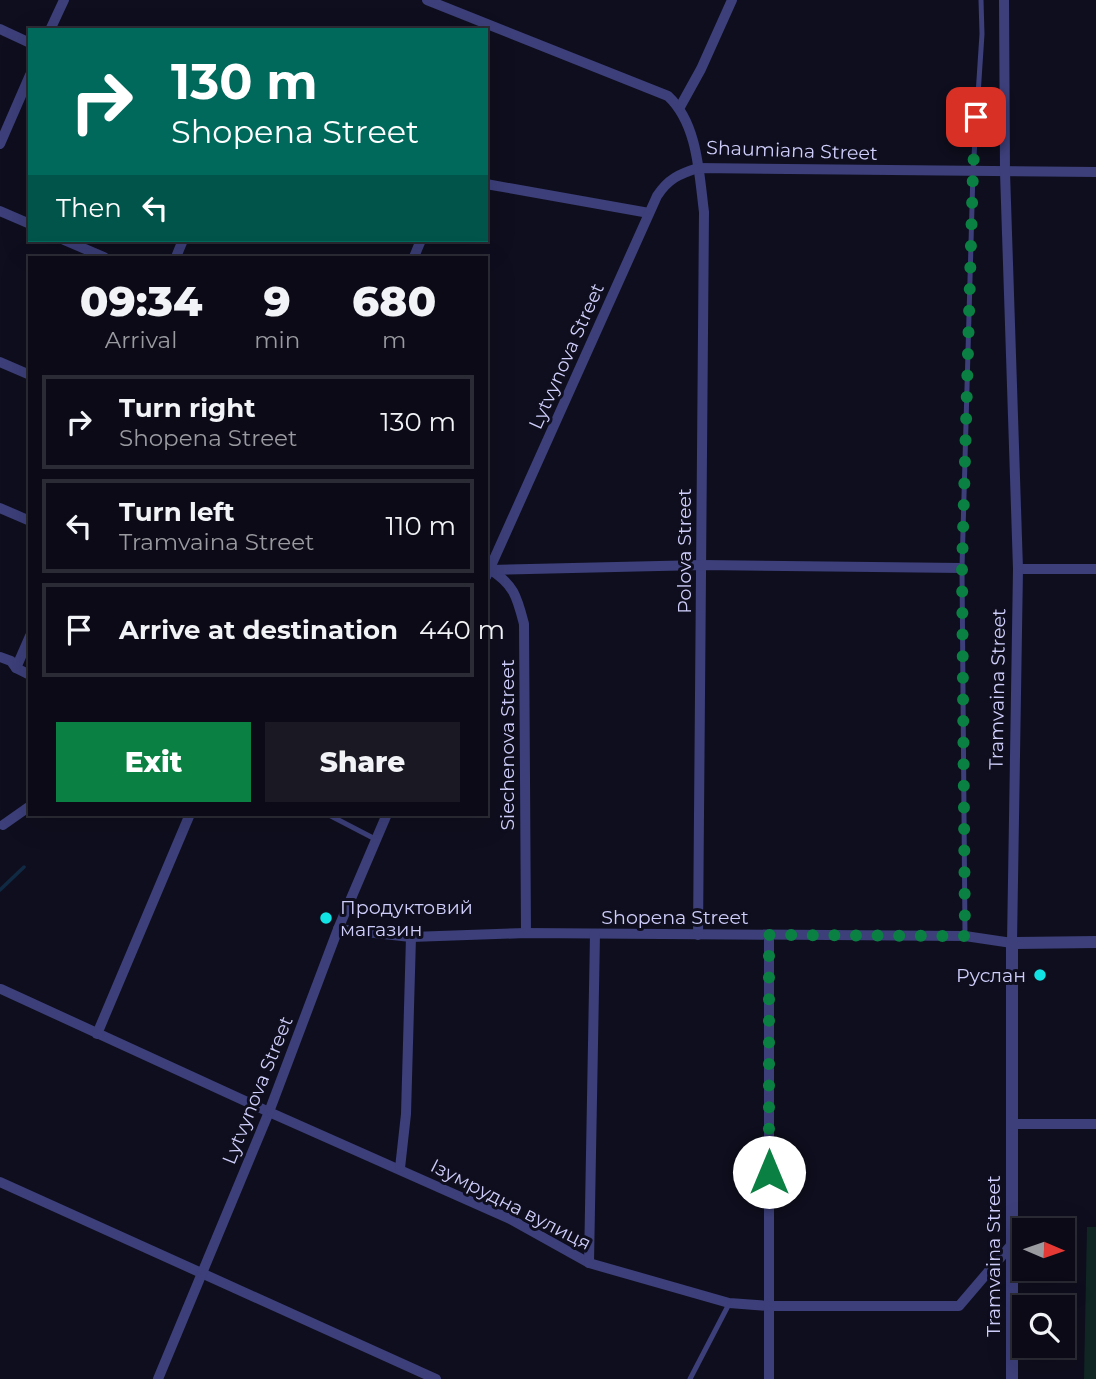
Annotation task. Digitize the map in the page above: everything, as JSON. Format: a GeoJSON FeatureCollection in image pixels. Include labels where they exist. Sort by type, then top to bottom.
{"type":"FeatureCollection","features":[{"type":"Feature","properties":{"kind":"street"},"geometry":{"type":"LineString","coordinates":[[51,28],[64,0]]}},
{"type":"Feature","properties":{"kind":"street"},"geometry":{"type":"LineString","coordinates":[[427,0],[668,96],[680,107],[701,69],[732,0]]}},
{"type":"Feature","properties":{"kind":"street","name":"Tramvaina Street"},"geometry":{"type":"LineString","coordinates":[[1004,0],[1005,172],[1018,569],[1012,943],[1012,1218]]}},
{"type":"Feature","properties":{"kind":"street"},"geometry":{"type":"LineString","coordinates":[[0,29],[28,42]]}},
{"type":"Feature","properties":{"kind":"street"},"geometry":{"type":"LineString","coordinates":[[0,144],[28,80]]}},
{"type":"Feature","properties":{"kind":"street","name":"Shaumiana Street"},"geometry":{"type":"LineString","coordinates":[[680,107],[690,133],[698,167],[1096,172]]}},
{"type":"Feature","properties":{"kind":"street","name":"Lytvynova Street"},"geometry":{"type":"LineString","coordinates":[[488,572],[649,213],[666,182],[678,174],[698,167]]}},
{"type":"Feature","properties":{"kind":"street","name":"Polova Street"},"geometry":{"type":"LineString","coordinates":[[698,167],[704,212],[698,935]]}},
{"type":"Feature","properties":{"kind":"street"},"geometry":{"type":"LineString","coordinates":[[488,184],[649,213]]}},
{"type":"Feature","properties":{"kind":"street"},"geometry":{"type":"LineString","coordinates":[[0,211],[28,223]]}},
{"type":"Feature","properties":{"kind":"street"},"geometry":{"type":"LineString","coordinates":[[69,242],[102,256]]}},
{"type":"Feature","properties":{"kind":"street"},"geometry":{"type":"LineString","coordinates":[[0,362],[28,374]]}},
{"type":"Feature","properties":{"kind":"street"},"geometry":{"type":"LineString","coordinates":[[0,508],[28,520]]}},
{"type":"Feature","properties":{"kind":"street"},"geometry":{"type":"LineString","coordinates":[[488,572],[702,565],[962,568]]}},
{"type":"Feature","properties":{"kind":"street"},"geometry":{"type":"LineString","coordinates":[[1018,569],[1096,569]]}},
{"type":"Feature","properties":{"kind":"street","name":"Siechenova Street"},"geometry":{"type":"LineString","coordinates":[[488,572],[507,580],[517,598],[524,624],[526,933]]}},
{"type":"Feature","properties":{"kind":"street"},"geometry":{"type":"LineString","coordinates":[[16,668],[28,641]]}},
{"type":"Feature","properties":{"kind":"street"},"geometry":{"type":"LineString","coordinates":[[0,657],[11,661],[16,668],[28,674]]}},
{"type":"Feature","properties":{"kind":"street"},"geometry":{"type":"LineString","coordinates":[[3,825],[28,807]]}},
{"type":"Feature","properties":{"kind":"street"},"geometry":{"type":"LineString","coordinates":[[97,1034],[189,816]]}},
{"type":"Feature","properties":{"kind":"street","name":"Lytvynova Street"},"geometry":{"type":"LineString","coordinates":[[158,1379],[269,1112],[338,929],[386,816]]}},
{"type":"Feature","properties":{"kind":"street","name":"Shopena Street"},"geometry":{"type":"LineString","coordinates":[[338,929],[411,937],[526,933],[965,936],[1012,943]]}},
{"type":"Feature","properties":{"kind":"street"},"geometry":{"type":"LineString","coordinates":[[589,1263],[595,934]]}},
{"type":"Feature","properties":{"kind":"street"},"geometry":{"type":"LineString","coordinates":[[769,935],[769,1379]]}},
{"type":"Feature","properties":{"kind":"street"},"geometry":{"type":"LineString","coordinates":[[400,1168],[406,1114],[411,937]]}},
{"type":"Feature","properties":{"kind":"street"},"geometry":{"type":"LineString","coordinates":[[1012,943],[1096,942]]}},
{"type":"Feature","properties":{"kind":"street","name":"Ізумрудна вулиця"},"geometry":{"type":"LineString","coordinates":[[1,989],[510,1219],[589,1263],[729,1303],[769,1306],[959,1306],[1012,1244]]}},
{"type":"Feature","properties":{"kind":"street"},"geometry":{"type":"LineString","coordinates":[[1012,1124],[1096,1124]]}},
{"type":"Feature","properties":{"kind":"street"},"geometry":{"type":"LineString","coordinates":[[0,1182],[436,1379]]}},
{"type":"Feature","properties":{"kind":"street","name":"Tramvaina Street"},"geometry":{"type":"LineString","coordinates":[[1012,1281],[1012,1379]]}},
{"type":"Feature","properties":{"kind":"lane","name":"Tramvaina Street"},"geometry":{"type":"LineString","coordinates":[[965,936],[962,568],[973,171],[982,34],[981,0]]}},
{"type":"Feature","properties":{"kind":"lane"},"geometry":{"type":"LineString","coordinates":[[331,816],[377,840]]}},
{"type":"Feature","properties":{"kind":"lane"},"geometry":{"type":"LineString","coordinates":[[690,1379],[729,1303]]}},
{"type":"Feature","properties":{"kind":"green space"},"geometry":{"type":"Polygon","coordinates":[[[1087,1227],[1096,1227],[1096,1379],[1084,1379],[1087,1227]]]}},
{"type":"Feature","properties":{"kind":"waterway"},"geometry":{"type":"LineString","coordinates":[[0,890],[24,867]]}},
{"type":"Feature","properties":{"kind":"place","name":"Продуктовий магазин"},"geometry":{"type":"Point","coordinates":[326,918]}},
{"type":"Feature","properties":{"kind":"place","name":"Руслан"},"geometry":{"type":"Point","coordinates":[1040,975]}},
{"type":"Feature","properties":{"kind":"route"},"geometry":{"type":"LineString","coordinates":[[769,1172],[769,935],[965,936],[962,568],[976,117]]}}]}
